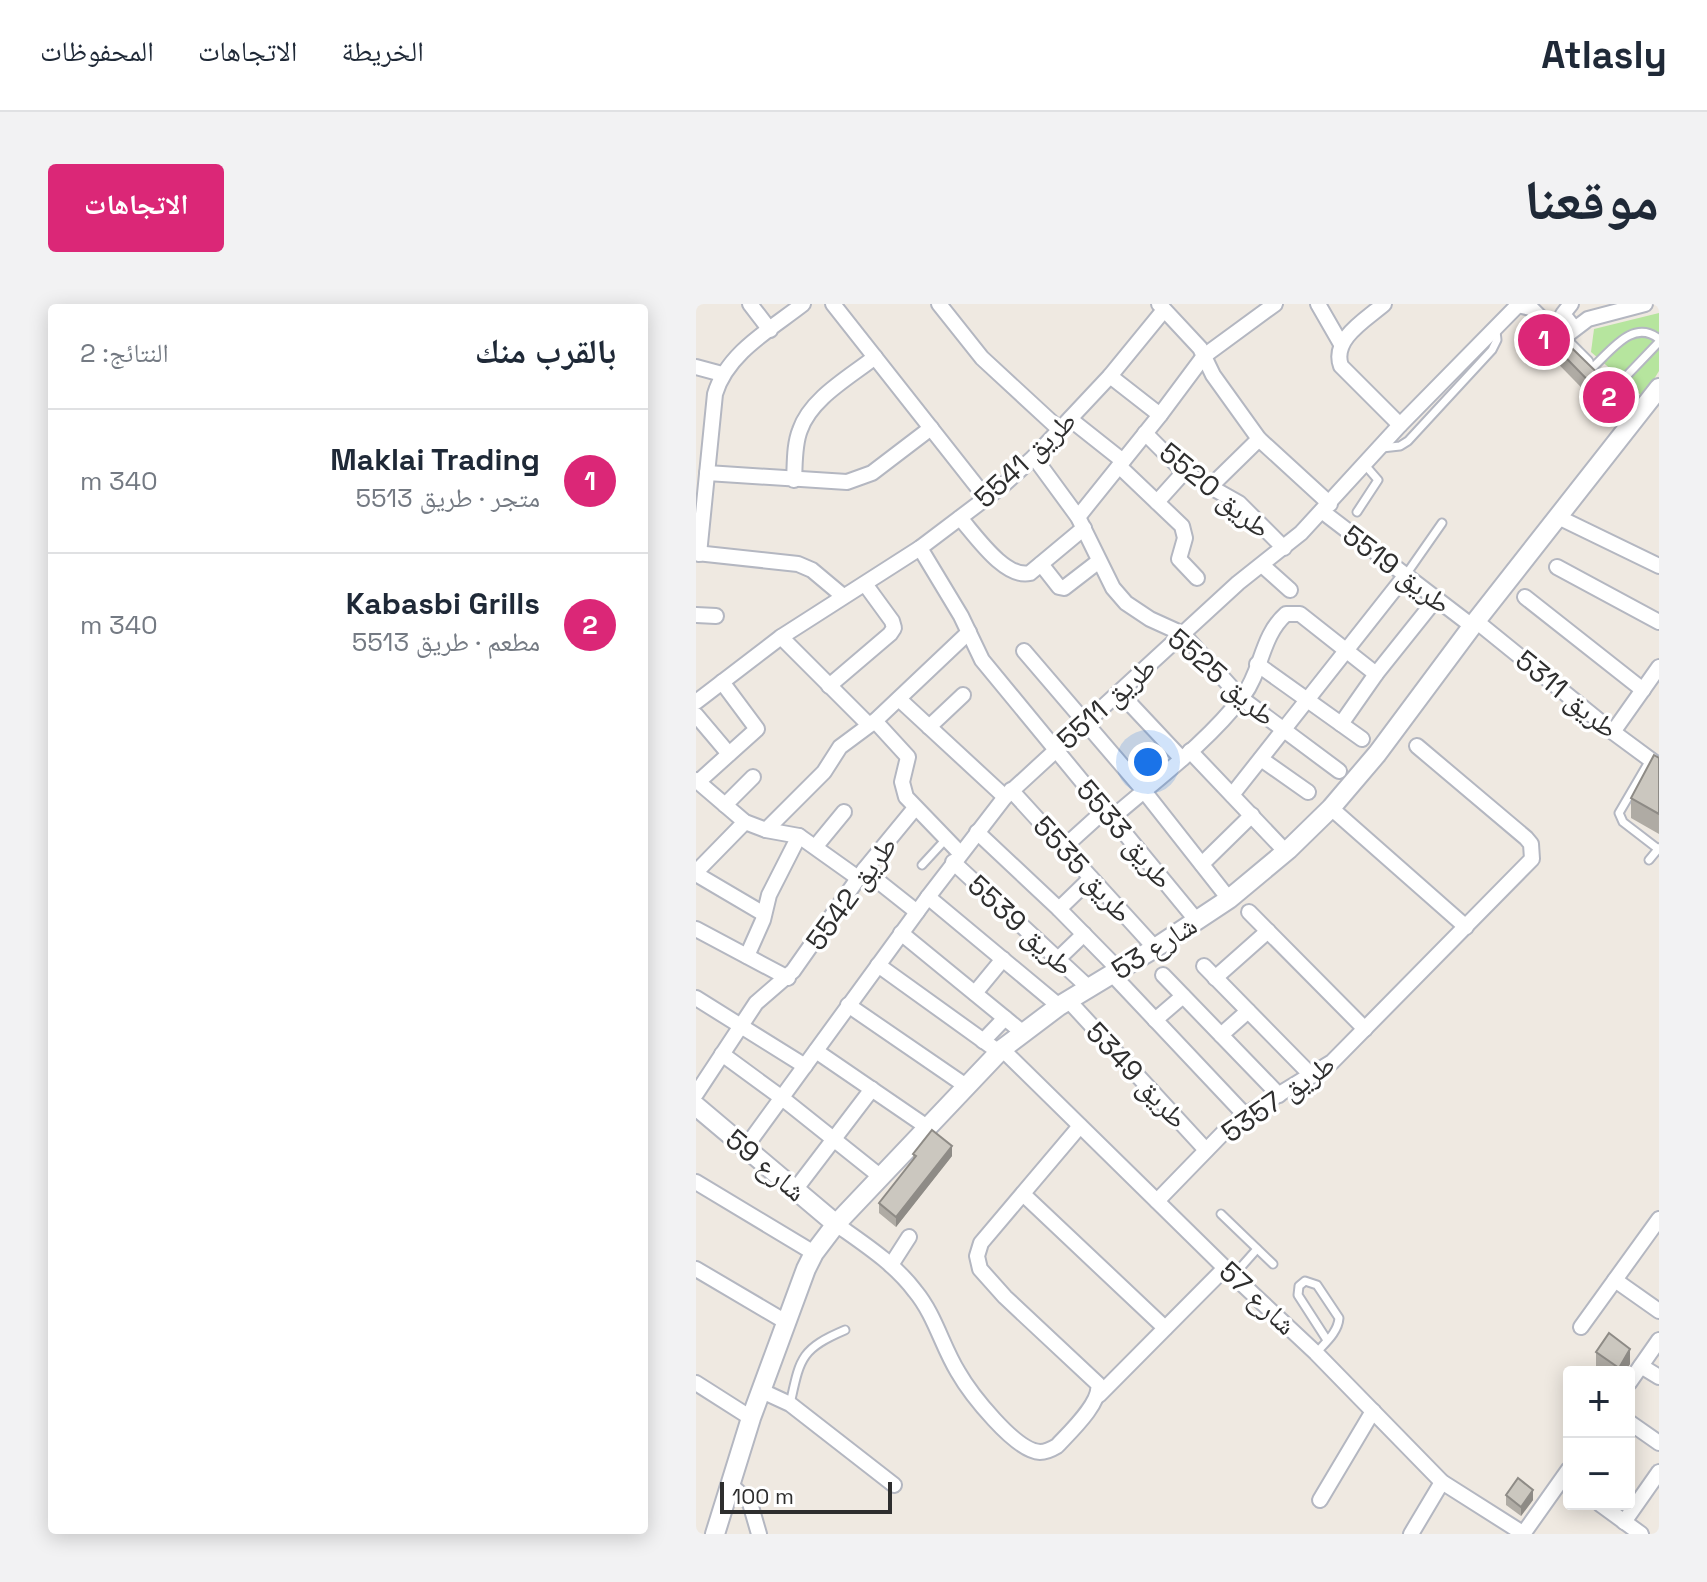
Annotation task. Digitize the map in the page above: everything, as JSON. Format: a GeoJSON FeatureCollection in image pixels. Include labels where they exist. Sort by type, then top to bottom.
{"type":"FeatureCollection","features":[{"type":"Feature","properties":{"kind":"street"},"geometry":{"type":"LineString","coordinates":[[750,304],[770,330]]}},
{"type":"Feature","properties":{"kind":"street"},"geometry":{"type":"LineString","coordinates":[[803,304],[739,355],[722,374],[703,447],[707,473],[698,553],[798,564],[812,570],[843,596]]}},
{"type":"Feature","properties":{"kind":"street"},"geometry":{"type":"LineString","coordinates":[[833,304],[986,498]]}},
{"type":"Feature","properties":{"kind":"street"},"geometry":{"type":"LineString","coordinates":[[939,304],[982,358],[1121,464],[1182,526],[1185,538],[1179,559],[1197,578]]}},
{"type":"Feature","properties":{"kind":"street"},"geometry":{"type":"LineString","coordinates":[[960,518],[1007,568],[1023,575],[1030,573],[1081,522],[1204,356],[1275,304]]}},
{"type":"Feature","properties":{"kind":"street"},"geometry":{"type":"LineString","coordinates":[[1318,304],[1341,344],[1341,366],[1400,425]]}},
{"type":"Feature","properties":{"kind":"street"},"geometry":{"type":"LineString","coordinates":[[1341,344],[1384,304]]}},
{"type":"Feature","properties":{"kind":"street"},"geometry":{"type":"LineString","coordinates":[[1522,304],[1531,308],[1563,338],[1638,413]]}},
{"type":"Feature","properties":{"kind":"street","name":"طريق 5511"},"geometry":{"type":"LineString","coordinates":[[745,1148],[901,933],[1008,794],[1238,583],[1284,548],[1326,508],[1400,425],[1495,327],[1522,304]]}},
{"type":"Feature","properties":{"kind":"street"},"geometry":{"type":"LineString","coordinates":[[1571,304],[1563,314],[1574,328]]}},
{"type":"Feature","properties":{"kind":"street"},"geometry":{"type":"LineString","coordinates":[[1563,338],[1574,328],[1603,314],[1645,304]]}},
{"type":"Feature","properties":{"kind":"street","name":"طريق 5541"},"geometry":{"type":"LineString","coordinates":[[696,702],[781,637],[920,548],[986,498],[1034,457],[1110,376],[1161,307]]}},
{"type":"Feature","properties":{"kind":"street","name":"طريق 5519"},"geometry":{"type":"LineString","coordinates":[[1161,307],[1193,340],[1213,375],[1259,439],[1326,508],[1405,576],[1474,624]]}},
{"type":"Feature","properties":{"kind":"street"},"geometry":{"type":"LineString","coordinates":[[794,480],[797,440],[805,419],[820,401],[875,357]]}},
{"type":"Feature","properties":{"kind":"street"},"geometry":{"type":"LineString","coordinates":[[696,367],[722,374]]}},
{"type":"Feature","properties":{"kind":"street"},"geometry":{"type":"LineString","coordinates":[[1110,376],[1160,415]]}},
{"type":"Feature","properties":{"kind":"street","name":"شارع 53"},"geometry":{"type":"LineString","coordinates":[[715,1534],[751,1418],[786,1322],[814,1253],[836,1224],[966,1086],[995,1047],[1229,899],[1286,852],[1331,808],[1377,754],[1474,624],[1659,388]]}},
{"type":"Feature","properties":{"kind":"street"},"geometry":{"type":"LineString","coordinates":[[707,473],[833,483],[860,479],[931,428]]}},
{"type":"Feature","properties":{"kind":"street","name":"طريق 5520"},"geometry":{"type":"LineString","coordinates":[[1145,433],[1184,472],[1251,513],[1284,548]]}},
{"type":"Feature","properties":{"kind":"street"},"geometry":{"type":"LineString","coordinates":[[1211,486],[1259,439]]}},
{"type":"Feature","properties":{"kind":"street","name":"طريق 5525"},"geometry":{"type":"LineString","coordinates":[[1034,457],[1081,522],[1113,588],[1126,603],[1150,619],[1183,634],[1241,698],[1339,771]]}},
{"type":"Feature","properties":{"kind":"street"},"geometry":{"type":"LineString","coordinates":[[1157,502],[1184,472]]}},
{"type":"Feature","properties":{"kind":"street"},"geometry":{"type":"LineString","coordinates":[[1558,517],[1659,566]]}},
{"type":"Feature","properties":{"kind":"street","name":"طريق 5533"},"geometry":{"type":"LineString","coordinates":[[920,548],[982,660],[1197,921]]}},
{"type":"Feature","properties":{"kind":"street"},"geometry":{"type":"LineString","coordinates":[[1041,564],[1059,587],[1064,588],[1099,561]]}},
{"type":"Feature","properties":{"kind":"street"},"geometry":{"type":"LineString","coordinates":[[1262,565],[1290,590]]}},
{"type":"Feature","properties":{"kind":"street"},"geometry":{"type":"LineString","coordinates":[[1557,567],[1659,622]]}},
{"type":"Feature","properties":{"kind":"street"},"geometry":{"type":"LineString","coordinates":[[1232,795],[1405,576]]}},
{"type":"Feature","properties":{"kind":"street"},"geometry":{"type":"LineString","coordinates":[[829,686],[894,628],[865,584]]}},
{"type":"Feature","properties":{"kind":"street"},"geometry":{"type":"LineString","coordinates":[[1525,597],[1643,690]]}},
{"type":"Feature","properties":{"kind":"street"},"geometry":{"type":"LineString","coordinates":[[1341,724],[1436,599]]}},
{"type":"Feature","properties":{"kind":"street"},"geometry":{"type":"LineString","coordinates":[[1063,848],[1144,791],[1186,755],[1241,698],[1278,621],[1286,614],[1300,614],[1376,674]]}},
{"type":"Feature","properties":{"kind":"street"},"geometry":{"type":"LineString","coordinates":[[696,615],[716,616]]}},
{"type":"Feature","properties":{"kind":"street","name":"طريق 5311"},"geometry":{"type":"LineString","coordinates":[[1474,624],[1655,763]]}},
{"type":"Feature","properties":{"kind":"street"},"geometry":{"type":"LineString","coordinates":[[766,830],[824,772],[840,747],[899,699],[969,632]]}},
{"type":"Feature","properties":{"kind":"street"},"geometry":{"type":"LineString","coordinates":[[781,637],[829,686],[872,723]]}},
{"type":"Feature","properties":{"kind":"street"},"geometry":{"type":"LineString","coordinates":[[1024,651],[1144,791],[1229,899]]}},
{"type":"Feature","properties":{"kind":"street"},"geometry":{"type":"LineString","coordinates":[[1257,664],[1362,739]]}},
{"type":"Feature","properties":{"kind":"street"},"geometry":{"type":"LineString","coordinates":[[1613,732],[1659,667]]}},
{"type":"Feature","properties":{"kind":"street"},"geometry":{"type":"LineString","coordinates":[[722,682],[757,729],[697,781],[745,822],[766,830],[799,836],[917,912]]}},
{"type":"Feature","properties":{"kind":"street"},"geometry":{"type":"LineString","coordinates":[[1120,693],[1232,795],[1286,852]]}},
{"type":"Feature","properties":{"kind":"street"},"geometry":{"type":"LineString","coordinates":[[929,727],[963,695]]}},
{"type":"Feature","properties":{"kind":"street","name":"طريق 5535"},"geometry":{"type":"LineString","coordinates":[[899,699],[1008,794],[1063,848],[1155,948]]}},
{"type":"Feature","properties":{"kind":"street"},"geometry":{"type":"LineString","coordinates":[[696,715],[729,754]]}},
{"type":"Feature","properties":{"kind":"street","name":"طريق 5542"},"geometry":{"type":"LineString","coordinates":[[872,723],[908,757],[903,790],[915,808],[946,839],[957,858]]}},
{"type":"Feature","properties":{"kind":"street","name":"طريق 5357"},"geometry":{"type":"LineString","coordinates":[[1157,1201],[1245,1115],[1332,1062],[1532,859],[1531,844],[1417,746]]}},
{"type":"Feature","properties":{"kind":"street"},"geometry":{"type":"LineString","coordinates":[[1261,759],[1308,792]]}},
{"type":"Feature","properties":{"kind":"street"},"geometry":{"type":"LineString","coordinates":[[725,805],[753,777]]}},
{"type":"Feature","properties":{"kind":"street","name":"طريق 5542"},"geometry":{"type":"LineString","coordinates":[[696,1094],[700,1077],[722,1054],[762,996],[788,978],[861,874],[915,808]]}},
{"type":"Feature","properties":{"kind":"street"},"geometry":{"type":"LineString","coordinates":[[1331,808],[1466,927]]}},
{"type":"Feature","properties":{"kind":"street","name":"طريق 5542"},"geometry":{"type":"LineString","coordinates":[[816,846],[844,812]]}},
{"type":"Feature","properties":{"kind":"street"},"geometry":{"type":"LineString","coordinates":[[1202,864],[1252,815]]}},
{"type":"Feature","properties":{"kind":"street"},"geometry":{"type":"LineString","coordinates":[[745,822],[696,873],[764,914]]}},
{"type":"Feature","properties":{"kind":"street"},"geometry":{"type":"LineString","coordinates":[[977,832],[1084,934],[1155,1020],[1245,1115]]}},
{"type":"Feature","properties":{"kind":"street"},"geometry":{"type":"LineString","coordinates":[[747,956],[769,895],[799,836]]}},
{"type":"Feature","properties":{"kind":"street","name":"طريق 5539"},"geometry":{"type":"LineString","coordinates":[[957,858],[1089,988]]}},
{"type":"Feature","properties":{"kind":"street"},"geometry":{"type":"LineString","coordinates":[[1059,909],[1091,878]]}},
{"type":"Feature","properties":{"kind":"street"},"geometry":{"type":"LineString","coordinates":[[928,897],[1003,959],[1063,1003]]}},
{"type":"Feature","properties":{"kind":"street"},"geometry":{"type":"LineString","coordinates":[[1249,912],[1365,1029]]}},
{"type":"Feature","properties":{"kind":"street"},"geometry":{"type":"LineString","coordinates":[[696,929],[788,978]]}},
{"type":"Feature","properties":{"kind":"street"},"geometry":{"type":"LineString","coordinates":[[1215,978],[1268,931]]}},
{"type":"Feature","properties":{"kind":"street"},"geometry":{"type":"LineString","coordinates":[[901,933],[1022,1032]]}},
{"type":"Feature","properties":{"kind":"street"},"geometry":{"type":"LineString","coordinates":[[1058,959],[1084,934]]}},
{"type":"Feature","properties":{"kind":"street"},"geometry":{"type":"LineString","coordinates":[[975,993],[1003,959]]}},
{"type":"Feature","properties":{"kind":"street","name":"شارع 57"},"geometry":{"type":"LineString","coordinates":[[878,965],[995,1047],[1316,1353],[1442,1482],[1523,1534]]}},
{"type":"Feature","properties":{"kind":"street"},"geometry":{"type":"LineString","coordinates":[[1204,966],[1312,1076]]}},
{"type":"Feature","properties":{"kind":"street"},"geometry":{"type":"LineString","coordinates":[[1163,975],[1279,1095]]}},
{"type":"Feature","properties":{"kind":"street"},"geometry":{"type":"LineString","coordinates":[[1155,1020],[1183,996]]}},
{"type":"Feature","properties":{"kind":"street"},"geometry":{"type":"LineString","coordinates":[[696,998],[805,1066]]}},
{"type":"Feature","properties":{"kind":"street","name":"طريق 5349"},"geometry":{"type":"LineString","coordinates":[[1063,1003],[1206,1150]]}},
{"type":"Feature","properties":{"kind":"street"},"geometry":{"type":"LineString","coordinates":[[848,1005],[966,1086]]}},
{"type":"Feature","properties":{"kind":"street"},"geometry":{"type":"LineString","coordinates":[[1221,1035],[1248,1011]]}},
{"type":"Feature","properties":{"kind":"street"},"geometry":{"type":"LineString","coordinates":[[995,1047],[1005,1018]]}},
{"type":"Feature","properties":{"kind":"street"},"geometry":{"type":"LineString","coordinates":[[816,1051],[927,1127]]}},
{"type":"Feature","properties":{"kind":"street"},"geometry":{"type":"LineString","coordinates":[[722,1054],[881,1177]]}},
{"type":"Feature","properties":{"kind":"street"},"geometry":{"type":"LineString","coordinates":[[795,1190],[872,1089]]}},
{"type":"Feature","properties":{"kind":"street","name":"شارع 59"},"geometry":{"type":"LineString","coordinates":[[696,1106],[836,1224]]}},
{"type":"Feature","properties":{"kind":"street"},"geometry":{"type":"LineString","coordinates":[[1080,1126],[981,1243],[977,1263],[1005,1297],[1095,1380],[1099,1395]]}},
{"type":"Feature","properties":{"kind":"street"},"geometry":{"type":"LineString","coordinates":[[696,1182],[814,1253]]}},
{"type":"Feature","properties":{"kind":"street"},"geometry":{"type":"LineString","coordinates":[[1023,1194],[1165,1328]]}},
{"type":"Feature","properties":{"kind":"street"},"geometry":{"type":"LineString","coordinates":[[1581,1327],[1615,1280],[1654,1238],[1659,1219]]}},
{"type":"Feature","properties":{"kind":"street"},"geometry":{"type":"LineString","coordinates":[[836,1224],[891,1265],[919,1295],[957,1371],[971,1390],[1002,1426],[1031,1450],[1040,1452],[1057,1446],[1099,1395],[1165,1328],[1229,1272]]}},
{"type":"Feature","properties":{"kind":"street"},"geometry":{"type":"LineString","coordinates":[[891,1265],[909,1237]]}},
{"type":"Feature","properties":{"kind":"street"},"geometry":{"type":"LineString","coordinates":[[696,1269],[786,1322]]}},
{"type":"Feature","properties":{"kind":"street"},"geometry":{"type":"LineString","coordinates":[[1615,1280],[1659,1311]]}},
{"type":"Feature","properties":{"kind":"street"},"geometry":{"type":"LineString","coordinates":[[1635,1374],[1659,1340]]}},
{"type":"Feature","properties":{"kind":"street"},"geometry":{"type":"LineString","coordinates":[[1641,1366],[1659,1377]]}},
{"type":"Feature","properties":{"kind":"street"},"geometry":{"type":"LineString","coordinates":[[696,1383],[751,1418]]}},
{"type":"Feature","properties":{"kind":"street"},"geometry":{"type":"LineString","coordinates":[[762,1391],[790,1404],[894,1485]]}},
{"type":"Feature","properties":{"kind":"street"},"geometry":{"type":"LineString","coordinates":[[1320,1500],[1373,1411]]}},
{"type":"Feature","properties":{"kind":"street"},"geometry":{"type":"LineString","coordinates":[[1635,1426],[1659,1443]]}},
{"type":"Feature","properties":{"kind":"street"},"geometry":{"type":"LineString","coordinates":[[1624,1522],[1659,1472]]}},
{"type":"Feature","properties":{"kind":"street"},"geometry":{"type":"LineString","coordinates":[[1523,1534],[1563,1481]]}},
{"type":"Feature","properties":{"kind":"street"},"geometry":{"type":"LineString","coordinates":[[1411,1534],[1442,1482]]}},
{"type":"Feature","properties":{"kind":"street"},"geometry":{"type":"LineString","coordinates":[[730,1484],[750,1503],[759,1534]]}},
{"type":"Feature","properties":{"kind":"street"},"geometry":{"type":"LineString","coordinates":[[1608,1510],[1641,1534]]}},
{"type":"Feature","properties":{"kind":"lane"},"geometry":{"type":"LineString","coordinates":[[1380,448],[1400,446],[1408,441],[1492,350],[1497,340],[1495,327]]}},
{"type":"Feature","properties":{"kind":"lane"},"geometry":{"type":"LineString","coordinates":[[1591,369],[1633,332],[1646,331],[1659,341],[1613,390]]}},
{"type":"Feature","properties":{"kind":"lane"},"geometry":{"type":"LineString","coordinates":[[1357,512],[1378,480],[1365,465]]}},
{"type":"Feature","properties":{"kind":"lane"},"geometry":{"type":"LineString","coordinates":[[1405,576],[1442,523]]}},
{"type":"Feature","properties":{"kind":"lane"},"geometry":{"type":"LineString","coordinates":[[1649,860],[1659,848],[1623,822],[1619,813],[1655,763]]}},
{"type":"Feature","properties":{"kind":"lane"},"geometry":{"type":"LineString","coordinates":[[922,865],[946,839]]}},
{"type":"Feature","properties":{"kind":"lane"},"geometry":{"type":"LineString","coordinates":[[1221,1214],[1273,1264]]}},
{"type":"Feature","properties":{"kind":"lane"},"geometry":{"type":"LineString","coordinates":[[1229,1272],[1257,1249]]}},
{"type":"Feature","properties":{"kind":"lane"},"geometry":{"type":"LineString","coordinates":[[1316,1353],[1327,1340],[1337,1327],[1337,1313],[1317,1285],[1305,1281],[1299,1286],[1298,1295],[1327,1340]]}},
{"type":"Feature","properties":{"kind":"lane"},"geometry":{"type":"LineString","coordinates":[[790,1404],[799,1363],[823,1339],[845,1330]]}},
{"type":"Feature","properties":{"kind":"green space"},"geometry":{"type":"Polygon","coordinates":[[[1659,313],[1659,371],[1643,397],[1591,352],[1594,329],[1659,313]]]}},
{"type":"Feature","properties":{"kind":"building"},"geometry":{"type":"Polygon","coordinates":[[[1539,316],[1620,395],[1611,404],[1532,323],[1539,316]]]}},
{"type":"Feature","properties":{"kind":"building"},"geometry":{"type":"Polygon","coordinates":[[[1654,755],[1659,758],[1659,814],[1631,798],[1654,755]]]}},
{"type":"Feature","properties":{"kind":"building"},"geometry":{"type":"Polygon","coordinates":[[[932,1130],[952,1146],[896,1217],[879,1203],[932,1130]]]}},
{"type":"Feature","properties":{"kind":"building"},"geometry":{"type":"Polygon","coordinates":[[[1609,1333],[1630,1349],[1620,1366],[1596,1352],[1609,1333]]]}},
{"type":"Feature","properties":{"kind":"building"},"geometry":{"type":"Polygon","coordinates":[[[1518,1478],[1533,1490],[1521,1507],[1506,1495],[1518,1478]]]}},
{"type":"Feature","properties":{"kind":"place","name":"Maklai Trading"},"geometry":{"type":"Point","coordinates":[1544,340]}},
{"type":"Feature","properties":{"kind":"place","name":"Kabasbi Grills"},"geometry":{"type":"Point","coordinates":[1609,397]}}]}
